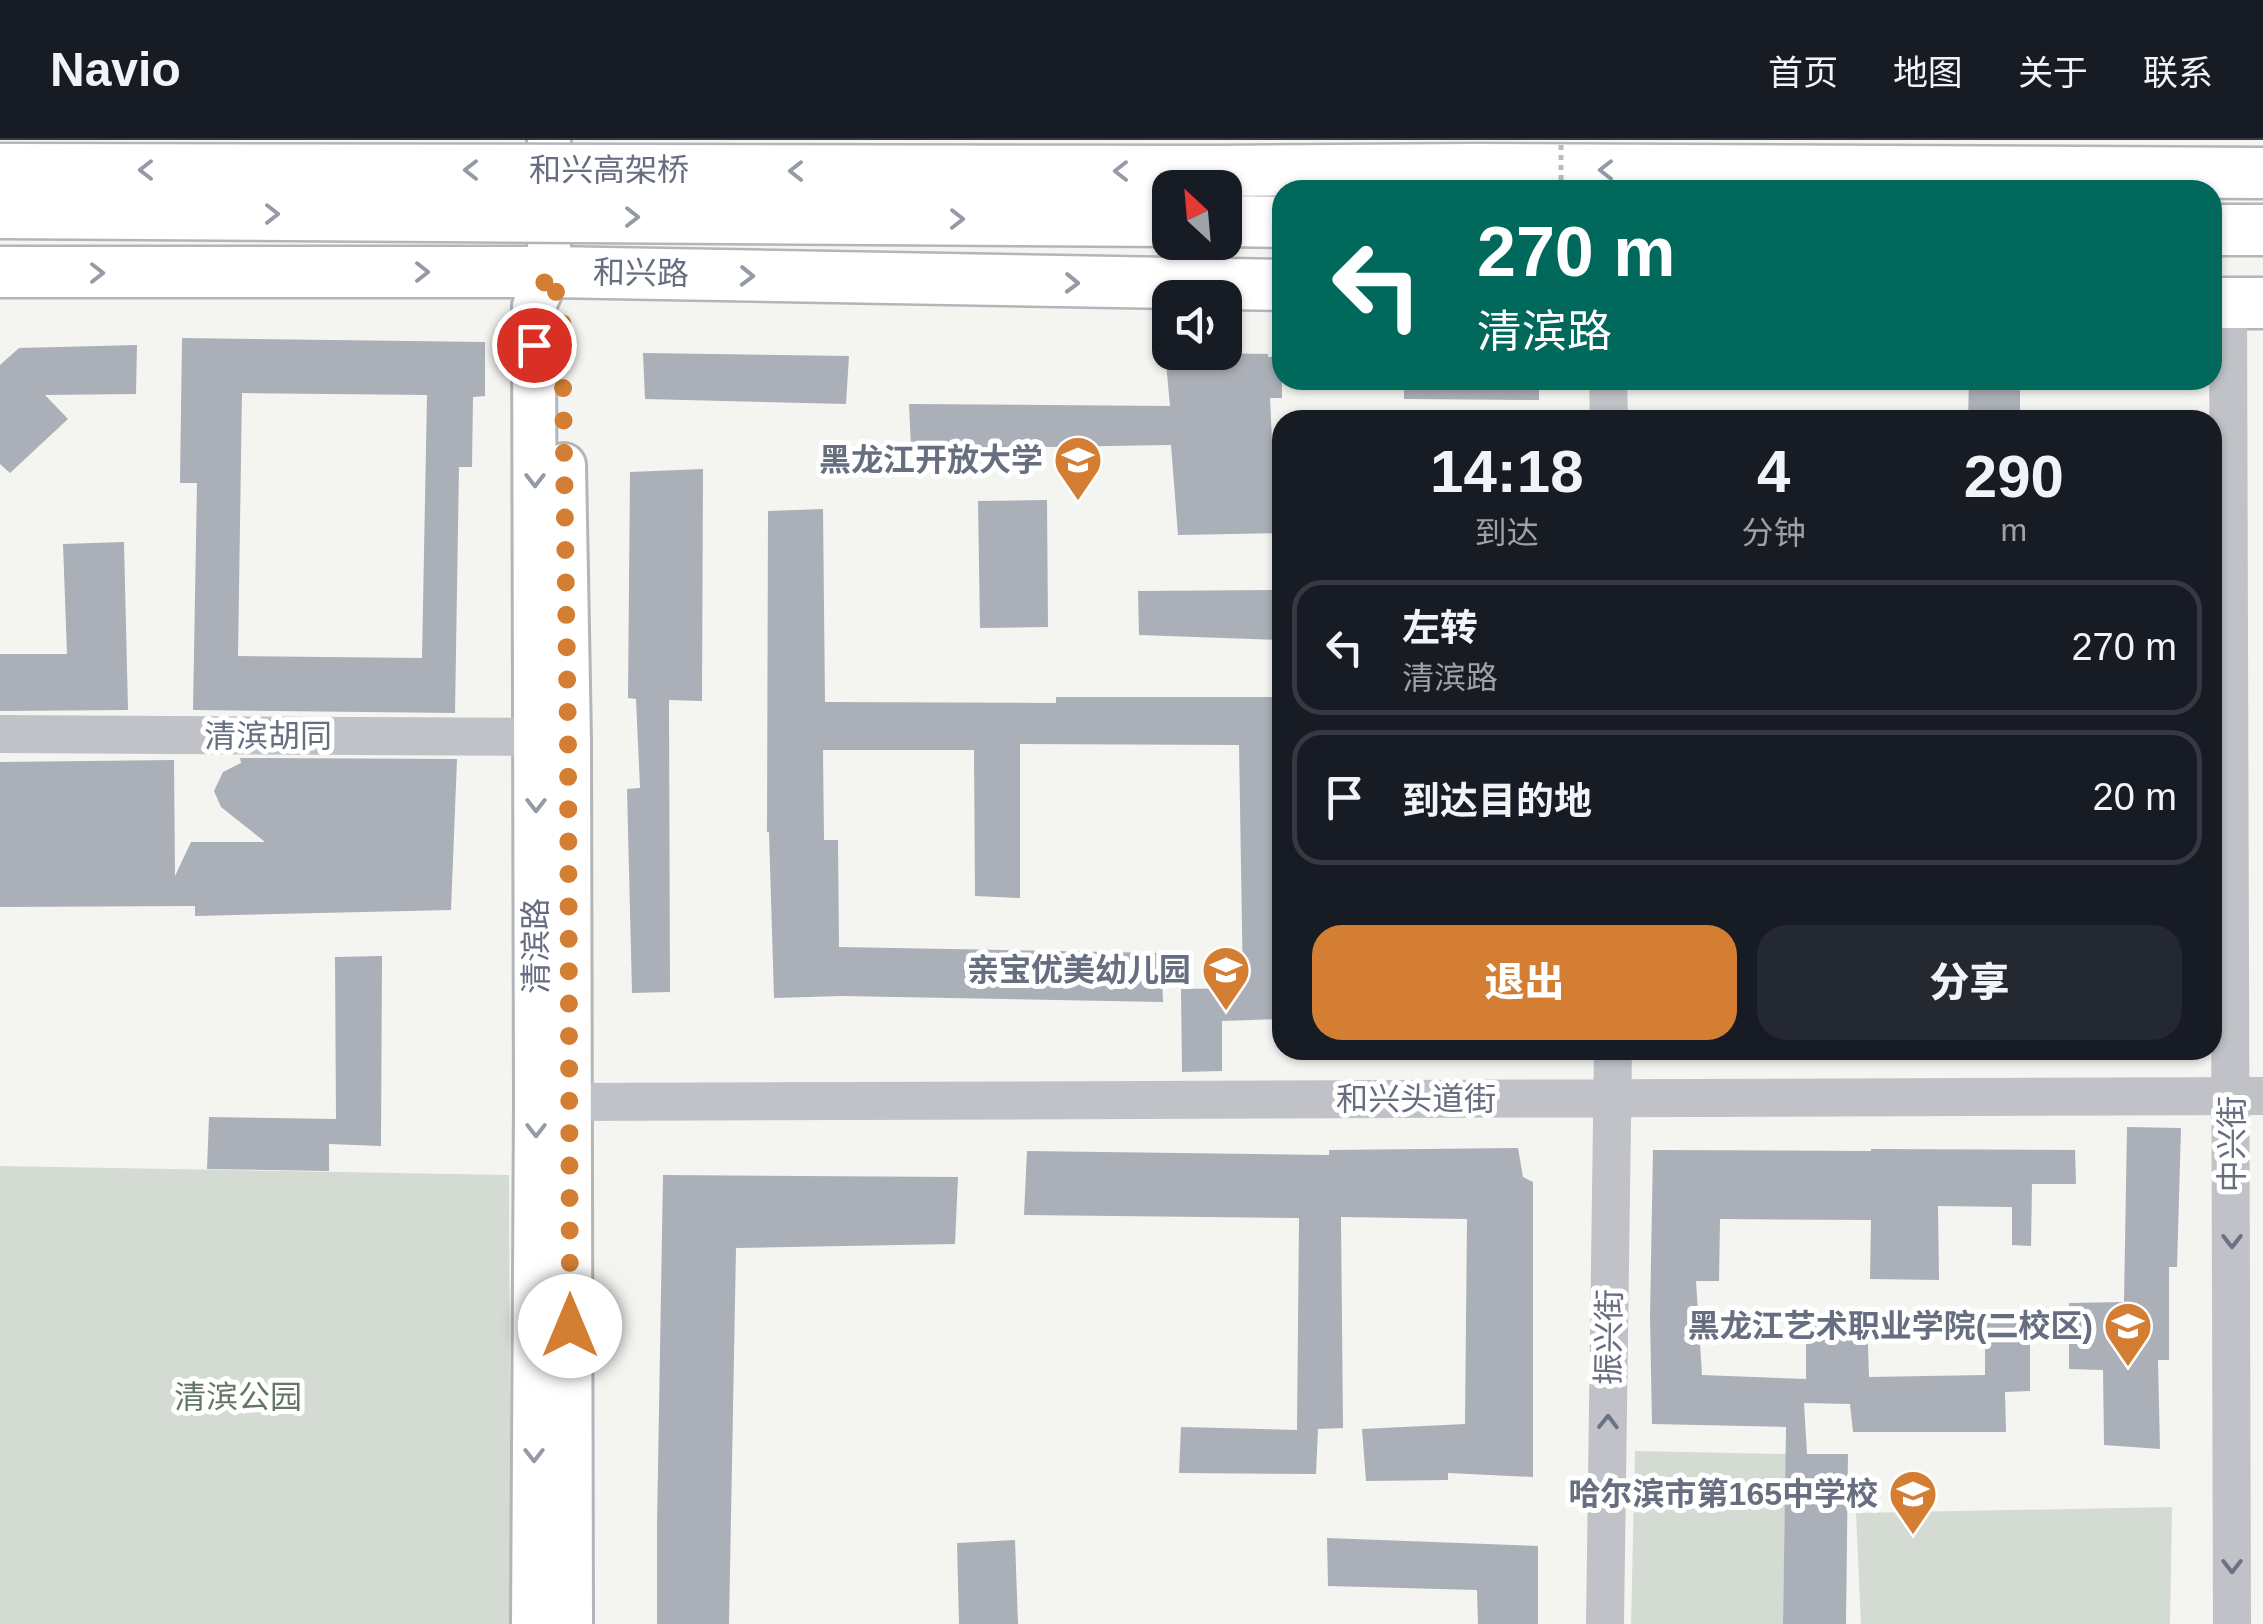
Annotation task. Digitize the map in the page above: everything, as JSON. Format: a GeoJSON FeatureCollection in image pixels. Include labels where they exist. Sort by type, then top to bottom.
{"type":"FeatureCollection","features":[{"type":"Feature","properties":{"kind":"highway"},"geometry":{"type":"LineString","coordinates":[[1224,170],[1396,140]]}},
{"type":"Feature","properties":{"kind":"highway","name":"和兴高架桥"},"geometry":{"type":"LineString","coordinates":[[0,168],[1152,171]]}},
{"type":"Feature","properties":{"kind":"highway"},"geometry":{"type":"LineString","coordinates":[[1242,171],[2263,173]]}},
{"type":"Feature","properties":{"kind":"highway","name":"和兴高架桥"},"geometry":{"type":"LineString","coordinates":[[0,212],[1152,221]]}},
{"type":"Feature","properties":{"kind":"highway"},"geometry":{"type":"LineString","coordinates":[[1242,221],[1272,222]]}},
{"type":"Feature","properties":{"kind":"highway"},"geometry":{"type":"LineString","coordinates":[[2222,230],[2263,230]]}},
{"type":"Feature","properties":{"kind":"highway"},"geometry":{"type":"LineString","coordinates":[[1147,284],[1272,263]]}},
{"type":"Feature","properties":{"kind":"highway","name":"和兴路"},"geometry":{"type":"LineString","coordinates":[[23,272],[549,272],[1272,286]]}},
{"type":"Feature","properties":{"kind":"highway"},"geometry":{"type":"LineString","coordinates":[[0,296],[23,272]]}},
{"type":"Feature","properties":{"kind":"main road","name":"清滨路"},"geometry":{"type":"LineString","coordinates":[[549,140],[549,272],[562,309],[569,759],[571,1624]]}},
{"type":"Feature","properties":{"kind":"main road","name":"清滨路"},"geometry":{"type":"LineString","coordinates":[[532,1624],[536,1103],[534,306],[549,272]]}},
{"type":"Feature","properties":{"kind":"street","name":"中兴街"},"geometry":{"type":"LineString","coordinates":[[2232,1624],[2247,1096],[2234,303]]}},
{"type":"Feature","properties":{"kind":"street","name":"清滨胡同"},"geometry":{"type":"LineString","coordinates":[[0,734],[536,737]]}},
{"type":"Feature","properties":{"kind":"street","name":"振兴街"},"geometry":{"type":"LineString","coordinates":[[1604,1624],[1612,1060]]}},
{"type":"Feature","properties":{"kind":"street","name":"和兴头道街"},"geometry":{"type":"LineString","coordinates":[[570,1102],[2247,1096]]}},
{"type":"Feature","properties":{"kind":"path"},"geometry":{"type":"LineString","coordinates":[[1561,180],[1562,140]]}},
{"type":"Feature","properties":{"kind":"green space","name":"清滨公园"},"geometry":{"type":"Polygon","coordinates":[[[0,1166],[509,1175],[511,1624],[0,1624],[0,1166]]]}},
{"type":"Feature","properties":{"kind":"green space"},"geometry":{"type":"Polygon","coordinates":[[[1635,1451],[1786,1454],[1783,1624],[1631,1624],[1635,1451]]]}},
{"type":"Feature","properties":{"kind":"green space"},"geometry":{"type":"Polygon","coordinates":[[[2172,1507],[2170,1624],[1861,1624],[1856,1513],[2172,1507]]]}},
{"type":"Feature","properties":{"kind":"building"},"geometry":{"type":"Polygon","coordinates":[[[182,338],[485,342],[485,396],[473,397],[472,467],[459,467],[455,713],[193,710],[197,483],[180,483],[182,338]],[[242,393],[238,656],[422,658],[427,395],[242,393]]]}},
{"type":"Feature","properties":{"kind":"building"},"geometry":{"type":"Polygon","coordinates":[[[137,345],[136,394],[45,395],[68,419],[10,473],[0,464],[0,365],[19,348],[137,345]]]}},
{"type":"Feature","properties":{"kind":"building"},"geometry":{"type":"Polygon","coordinates":[[[643,353],[849,356],[846,404],[645,399],[643,353]]]}},
{"type":"Feature","properties":{"kind":"building"},"geometry":{"type":"Polygon","coordinates":[[[1242,353],[1268,354],[1272,357],[1272,390],[1282,390],[1282,398],[1270,398],[1272,533],[1178,535],[1171,445],[911,449],[909,404],[1170,406],[1167,370],[1242,370],[1242,353]]]}},
{"type":"Feature","properties":{"kind":"building"},"geometry":{"type":"Polygon","coordinates":[[[1404,390],[1539,390],[1539,400],[1404,399],[1404,390]]]}},
{"type":"Feature","properties":{"kind":"building"},"geometry":{"type":"Polygon","coordinates":[[[1969,390],[2020,390],[2020,410],[1968,410],[1969,390]]]}},
{"type":"Feature","properties":{"kind":"building"},"geometry":{"type":"Polygon","coordinates":[[[703,469],[702,701],[669,700],[670,992],[632,993],[627,789],[640,788],[636,699],[628,698],[630,472],[703,469]]]}},
{"type":"Feature","properties":{"kind":"building"},"geometry":{"type":"Polygon","coordinates":[[[1047,500],[1048,627],[980,628],[978,501],[1047,500]]]}},
{"type":"Feature","properties":{"kind":"building"},"geometry":{"type":"Polygon","coordinates":[[[823,509],[825,702],[1056,703],[1056,697],[1272,697],[1272,1019],[1222,1021],[1222,1071],[1182,1072],[1181,989],[1243,988],[1239,745],[1020,744],[1020,898],[975,896],[974,750],[823,750],[824,840],[838,840],[839,947],[1161,953],[1163,1002],[774,998],[767,832],[768,511],[823,509]]]}},
{"type":"Feature","properties":{"kind":"building"},"geometry":{"type":"Polygon","coordinates":[[[124,542],[128,710],[0,711],[0,654],[67,654],[63,544],[124,542]]]}},
{"type":"Feature","properties":{"kind":"building"},"geometry":{"type":"Polygon","coordinates":[[[1272,590],[1272,640],[1139,635],[1138,591],[1272,590]]]}},
{"type":"Feature","properties":{"kind":"building"},"geometry":{"type":"Polygon","coordinates":[[[240,758],[457,759],[451,910],[195,916],[195,906],[0,907],[0,762],[174,760],[175,876],[191,842],[265,842],[221,807],[214,791],[223,772],[241,763],[240,758]]]}},
{"type":"Feature","properties":{"kind":"building"},"geometry":{"type":"Polygon","coordinates":[[[382,956],[381,1146],[329,1144],[329,1171],[207,1169],[209,1117],[336,1119],[335,957],[382,956]]]}},
{"type":"Feature","properties":{"kind":"building"},"geometry":{"type":"Polygon","coordinates":[[[2127,1127],[2181,1128],[2177,1267],[2169,1267],[2169,1360],[2158,1360],[2160,1449],[2104,1445],[2103,1370],[2069,1369],[2069,1303],[2124,1302],[2127,1127]]]}},
{"type":"Feature","properties":{"kind":"building"},"geometry":{"type":"Polygon","coordinates":[[[1518,1148],[1523,1177],[1533,1182],[1533,1477],[1448,1473],[1448,1480],[1366,1481],[1362,1429],[1465,1424],[1467,1219],[1341,1217],[1343,1428],[1318,1429],[1316,1474],[1179,1473],[1181,1427],[1297,1430],[1299,1218],[1024,1215],[1027,1151],[1329,1155],[1329,1150],[1518,1148]]]}},
{"type":"Feature","properties":{"kind":"building"},"geometry":{"type":"Polygon","coordinates":[[[1653,1150],[2075,1150],[2076,1184],[2032,1184],[2031,1246],[2012,1245],[2012,1207],[1938,1206],[1939,1280],[1870,1279],[1871,1220],[1720,1219],[1719,1281],[1696,1281],[1702,1375],[1806,1379],[1806,1313],[1867,1314],[1869,1377],[1985,1375],[1985,1314],[2030,1314],[2030,1391],[2005,1392],[2006,1432],[1853,1432],[1850,1404],[1804,1403],[1807,1454],[1848,1454],[1846,1624],[1783,1624],[1786,1427],[1652,1424],[1653,1150]]]}},
{"type":"Feature","properties":{"kind":"building"},"geometry":{"type":"Polygon","coordinates":[[[663,1175],[958,1177],[955,1244],[736,1248],[729,1624],[657,1624],[663,1175]]]}},
{"type":"Feature","properties":{"kind":"building"},"geometry":{"type":"Polygon","coordinates":[[[1327,1538],[1538,1546],[1538,1624],[1478,1624],[1477,1590],[1328,1586],[1327,1538]]]}},
{"type":"Feature","properties":{"kind":"building"},"geometry":{"type":"Polygon","coordinates":[[[1015,1540],[1018,1624],[959,1624],[957,1543],[1015,1540]]]}},
{"type":"Feature","properties":{"kind":"place","name":"黑龙江开放大学"},"geometry":{"type":"Point","coordinates":[1078,502]}},
{"type":"Feature","properties":{"kind":"place","name":"亲宝优美幼儿园"},"geometry":{"type":"Point","coordinates":[1226,1012]}},
{"type":"Feature","properties":{"kind":"place","name":"黑龙江艺术职业学院(二校区)"},"geometry":{"type":"Point","coordinates":[2128,1368]}},
{"type":"Feature","properties":{"kind":"place","name":"哈尔滨市第165中学校"},"geometry":{"type":"Point","coordinates":[1913,1536]}},
{"type":"Feature","properties":{"kind":"route"},"geometry":{"type":"LineString","coordinates":[[534,345],[534,306],[549,272],[562,309],[570,1326]]}}]}
